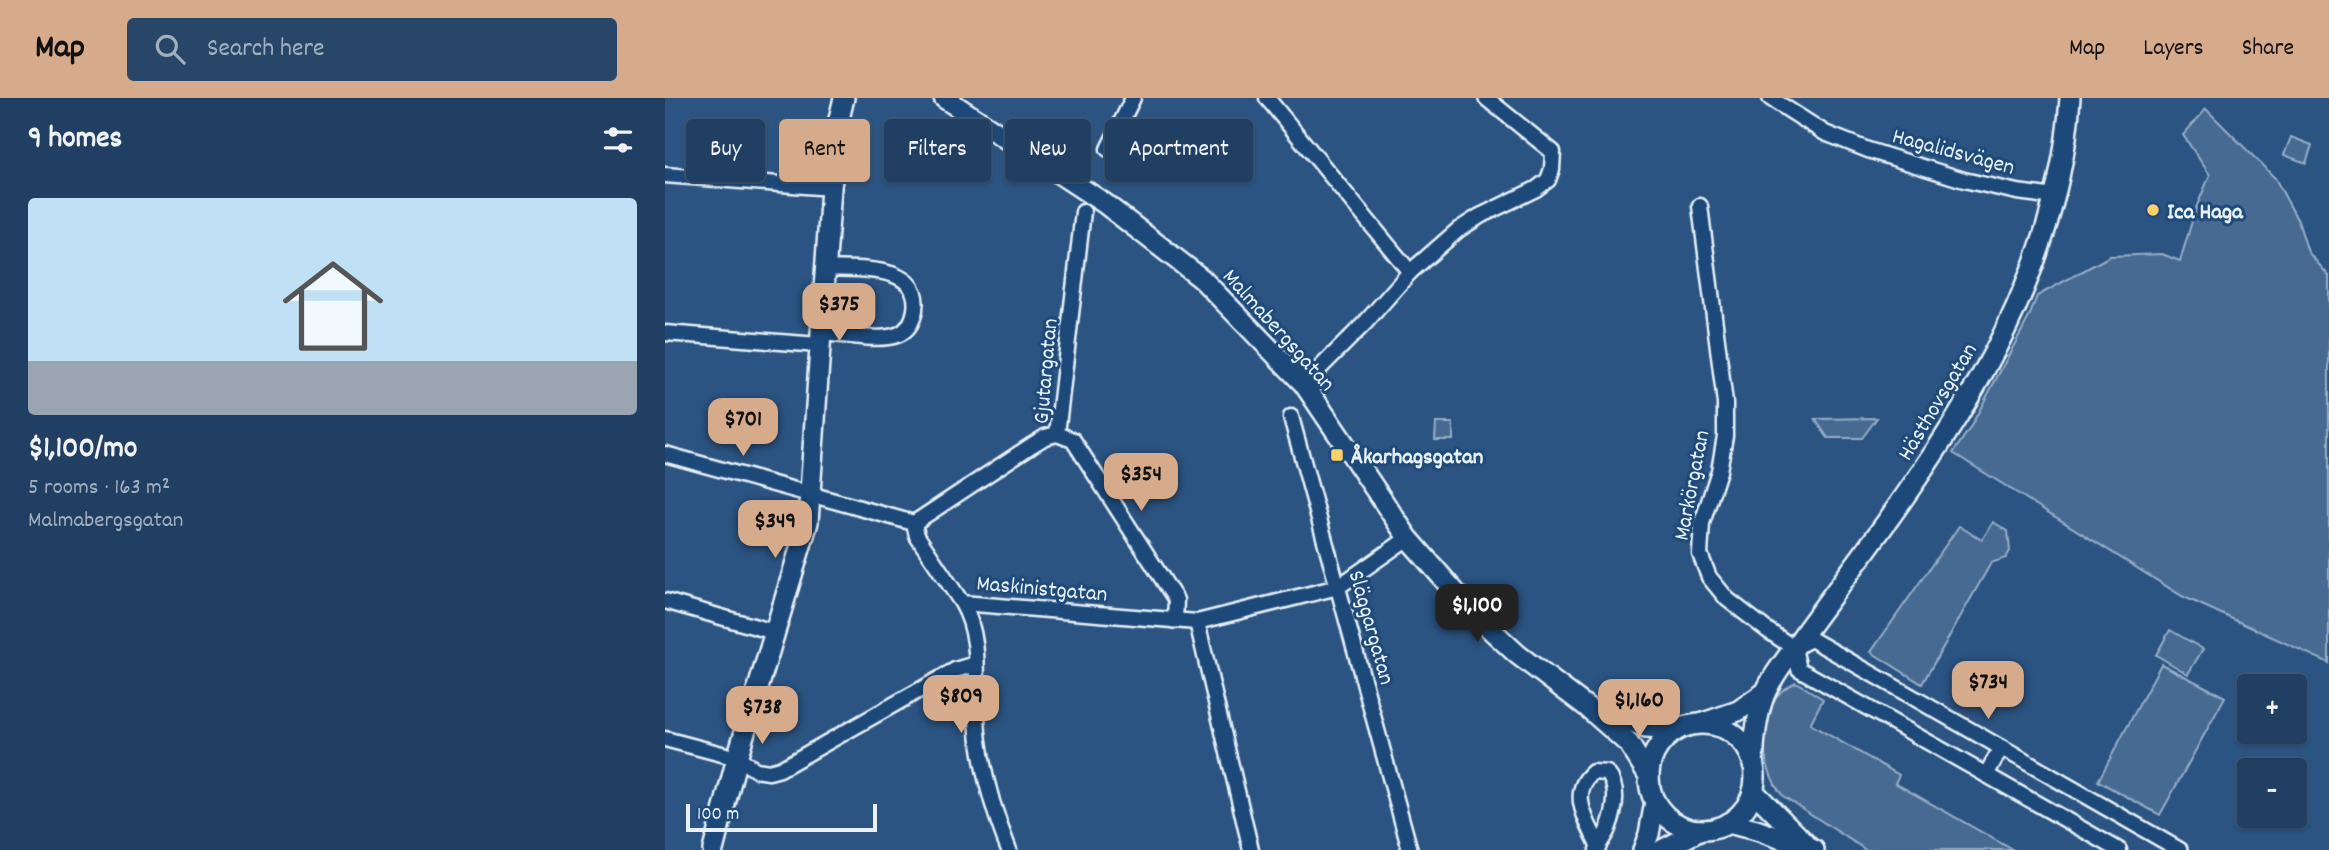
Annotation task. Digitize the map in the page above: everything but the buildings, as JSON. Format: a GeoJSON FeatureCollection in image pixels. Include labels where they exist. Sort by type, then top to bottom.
{"type":"FeatureCollection","features":[{"type":"Feature","properties":{"kind":"main road"},"geometry":{"type":"LineString","coordinates":[[837,98],[839,119]]}},
{"type":"Feature","properties":{"kind":"main road"},"geometry":{"type":"LineString","coordinates":[[839,119],[844,98]]}},
{"type":"Feature","properties":{"kind":"main road","name":"Malmabergsgatan"},"geometry":{"type":"LineString","coordinates":[[944,98],[1104,203],[1177,257],[1222,298],[1304,384],[1408,538],[1475,615],[1517,654],[1587,707],[1629,744],[1649,776]]}},
{"type":"Feature","properties":{"kind":"main road","name":"Hästhovsgatan"},"geometry":{"type":"LineString","coordinates":[[1753,764],[1756,725],[1765,693],[1794,648],[1906,495],[1971,396],[2026,286],[2053,209],[2063,159],[2070,98]]}},
{"type":"Feature","properties":{"kind":"main road"},"geometry":{"type":"LineString","coordinates":[[713,850],[737,758],[808,522],[832,182]]}},
{"type":"Feature","properties":{"kind":"main road","name":"Hästhovsgatan"},"geometry":{"type":"LineString","coordinates":[[1703,723],[1738,711],[1765,693]]}},
{"type":"Feature","properties":{"kind":"main road","name":"Malmabergsgatan"},"geometry":{"type":"LineString","coordinates":[[1587,707],[1646,728],[1676,730]]}},
{"type":"Feature","properties":{"kind":"main road"},"geometry":{"type":"LineString","coordinates":[[1703,723],[1716,725],[1740,739],[1748,751],[1755,777],[1748,804],[1739,815],[1728,823],[1701,830],[1687,828],[1664,814],[1655,803],[1649,776],[1656,749],[1665,738],[1676,730],[1703,723]]}},
{"type":"Feature","properties":{"kind":"main road"},"geometry":{"type":"LineString","coordinates":[[1753,791],[1812,849]]}},
{"type":"Feature","properties":{"kind":"main road"},"geometry":{"type":"LineString","coordinates":[[1643,850],[1655,803]]}},
{"type":"Feature","properties":{"kind":"main road"},"geometry":{"type":"LineString","coordinates":[[1728,823],[1812,849]]}},
{"type":"Feature","properties":{"kind":"main road"},"geometry":{"type":"LineString","coordinates":[[1662,850],[1701,830]]}},
{"type":"Feature","properties":{"kind":"street"},"geometry":{"type":"LineString","coordinates":[[1123,119],[1133,98]]}},
{"type":"Feature","properties":{"kind":"street"},"geometry":{"type":"LineString","coordinates":[[1267,98],[1410,272]]}},
{"type":"Feature","properties":{"kind":"street"},"geometry":{"type":"LineString","coordinates":[[1304,384],[1365,323],[1410,272],[1458,230],[1548,180],[1553,152],[1486,98]]}},
{"type":"Feature","properties":{"kind":"street","name":"Hagalidsvägen"},"geometry":{"type":"LineString","coordinates":[[1770,98],[1825,133],[1868,150],[1964,180],[2055,197]]}},
{"type":"Feature","properties":{"kind":"street"},"geometry":{"type":"LineString","coordinates":[[665,175],[831,188]]}},
{"type":"Feature","properties":{"kind":"street","name":"Markörgatan"},"geometry":{"type":"LineString","coordinates":[[1700,206],[1725,403],[1725,436],[1719,471],[1702,523],[1700,554],[1709,577],[1727,599],[1794,648]]}},
{"type":"Feature","properties":{"kind":"street","name":"Gjutargatan"},"geometry":{"type":"LineString","coordinates":[[1083,212],[1057,434],[1073,440],[1170,589],[1176,600],[1175,621]]}},
{"type":"Feature","properties":{"kind":"street"},"geometry":{"type":"LineString","coordinates":[[665,333],[820,339],[884,337],[906,331],[915,312],[915,301],[912,288],[904,279],[890,272],[825,268]]}},
{"type":"Feature","properties":{"kind":"street","name":"Släggargatan"},"geometry":{"type":"LineString","coordinates":[[1291,417],[1410,850]]}},
{"type":"Feature","properties":{"kind":"street"},"geometry":{"type":"LineString","coordinates":[[665,454],[914,523],[1032,445],[1057,434]]}},
{"type":"Feature","properties":{"kind":"street","name":"Maskinistgatan"},"geometry":{"type":"LineString","coordinates":[[914,523],[917,536],[962,603],[1197,622],[1338,587],[1408,538]]}},
{"type":"Feature","properties":{"kind":"street"},"geometry":{"type":"LineString","coordinates":[[665,601],[774,632]]}},
{"type":"Feature","properties":{"kind":"street"},"geometry":{"type":"LineString","coordinates":[[962,603],[970,617],[977,646],[978,739],[994,811],[1009,850]]}},
{"type":"Feature","properties":{"kind":"street"},"geometry":{"type":"LineString","coordinates":[[1197,622],[1251,850]]}},
{"type":"Feature","properties":{"kind":"street"},"geometry":{"type":"LineString","coordinates":[[2119,850],[1799,669],[1794,648],[1811,639],[2180,850]]}},
{"type":"Feature","properties":{"kind":"street"},"geometry":{"type":"LineString","coordinates":[[665,739],[737,758],[755,770],[769,772],[780,769],[955,670],[976,664]]}},
{"type":"Feature","properties":{"kind":"street"},"geometry":{"type":"LineString","coordinates":[[1986,775],[2001,748]]}},
{"type":"Feature","properties":{"kind":"shaded area"},"geometry":{"type":"Polygon","coordinates":[[[2206,109],[2275,178],[2298,221],[2308,252],[2329,276],[2329,663],[2182,596],[1953,453],[1970,428],[2029,317],[2037,296],[2110,256],[2162,254],[2180,261],[2196,208],[2210,175],[2183,135],[2206,109]]]}},
{"type":"Feature","properties":{"kind":"shaded area"},"geometry":{"type":"Polygon","coordinates":[[[2291,137],[2312,145],[2306,163],[2284,155],[2291,137]]]}},
{"type":"Feature","properties":{"kind":"shaded area"},"geometry":{"type":"Polygon","coordinates":[[[1877,418],[1862,438],[1828,438],[1815,419],[1877,418]]]}},
{"type":"Feature","properties":{"kind":"shaded area"},"geometry":{"type":"Polygon","coordinates":[[[1436,423],[1453,423],[1453,440],[1435,440],[1436,423]]]}},
{"type":"Feature","properties":{"kind":"shaded area"},"geometry":{"type":"Polygon","coordinates":[[[1993,522],[2008,531],[2010,551],[2006,558],[1991,563],[1922,684],[1871,652],[1959,526],[1982,540],[1993,522]]]}},
{"type":"Feature","properties":{"kind":"shaded area"},"geometry":{"type":"Polygon","coordinates":[[[2170,630],[2203,649],[2188,674],[2156,655],[2170,630]]]}},
{"type":"Feature","properties":{"kind":"shaded area"},"geometry":{"type":"Polygon","coordinates":[[[2161,664],[2225,697],[2160,815],[2098,781],[2161,664]]]}},
{"type":"Feature","properties":{"kind":"shaded area"},"geometry":{"type":"Polygon","coordinates":[[[1796,682],[1823,699],[1810,724],[1899,775],[1895,783],[2013,850],[1866,850],[1783,796],[1768,768],[1764,734],[1772,703],[1782,691],[1796,682]]]}},
{"type":"Feature","properties":{"kind":"place","name":"Ica Haga"},"geometry":{"type":"Point","coordinates":[2153,210]}},
{"type":"Feature","properties":{"kind":"place","name":"Åkarhagsgatan"},"geometry":{"type":"Point","coordinates":[1337,455]}}]}
